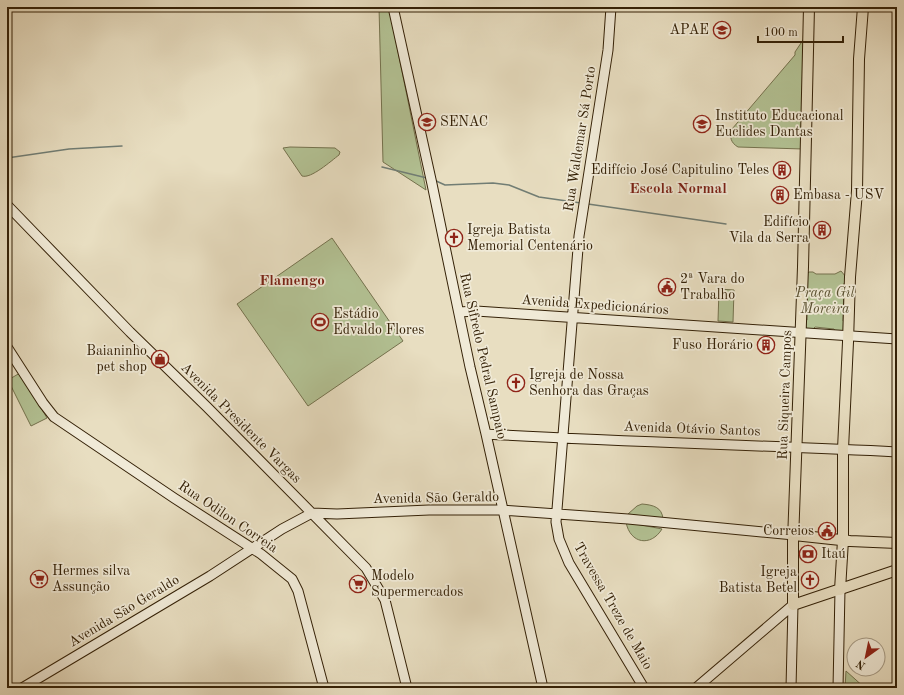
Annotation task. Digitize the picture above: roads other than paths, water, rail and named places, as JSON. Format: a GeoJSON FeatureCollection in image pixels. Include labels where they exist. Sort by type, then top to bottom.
{"type":"FeatureCollection","features":[{"type":"Feature","properties":{"kind":"main road","name":"Rua Siqueira Campos"},"geometry":{"type":"LineString","coordinates":[[793,606],[809,7]]}},
{"type":"Feature","properties":{"kind":"main road"},"geometry":{"type":"LineString","coordinates":[[840,590],[843,540],[843,449],[850,270],[857,191],[859,59],[863,7]]}},
{"type":"Feature","properties":{"kind":"main road","name":"Avenida São Geraldo"},"geometry":{"type":"LineString","coordinates":[[794,535],[897,543]]}},
{"type":"Feature","properties":{"kind":"main road"},"geometry":{"type":"LineString","coordinates":[[793,606],[897,570]]}},
{"type":"Feature","properties":{"kind":"street","name":"Rua Sifredo Pedral Sampaio"},"geometry":{"type":"LineString","coordinates":[[393,7],[430,173],[470,368],[543,688]]}},
{"type":"Feature","properties":{"kind":"street","name":"Rua Waldemar Sá Porto"},"geometry":{"type":"LineString","coordinates":[[557,514],[578,249],[608,50],[611,7]]}},
{"type":"Feature","properties":{"kind":"street","name":"Avenida Presidente Vargas"},"geometry":{"type":"LineString","coordinates":[[7,205],[130,332],[207,407],[366,568],[385,600],[407,688]]}},
{"type":"Feature","properties":{"kind":"street","name":"Avenida Expedicionários"},"geometry":{"type":"LineString","coordinates":[[459,312],[476,311],[897,339]]}},
{"type":"Feature","properties":{"kind":"street","name":"Rua Odilon Correia"},"geometry":{"type":"LineString","coordinates":[[7,347],[43,403],[54,417],[174,498],[261,554],[286,574],[295,584],[324,688]]}},
{"type":"Feature","properties":{"kind":"street","name":"Avenida Otávio Santos"},"geometry":{"type":"LineString","coordinates":[[486,434],[797,446],[897,452]]}},
{"type":"Feature","properties":{"kind":"street","name":"Avenida São Geraldo"},"geometry":{"type":"LineString","coordinates":[[22,688],[210,576],[282,529],[312,513],[337,514],[429,510],[502,510],[628,519],[794,535]]}},
{"type":"Feature","properties":{"kind":"street","name":"Travessa Treze de Maio"},"geometry":{"type":"LineString","coordinates":[[557,514],[557,530],[569,563],[644,688]]}},
{"type":"Feature","properties":{"kind":"street"},"geometry":{"type":"LineString","coordinates":[[838,688],[840,590]]}},
{"type":"Feature","properties":{"kind":"street"},"geometry":{"type":"LineString","coordinates":[[696,688],[793,606]]}},
{"type":"Feature","properties":{"kind":"street","name":"Rua Siqueira Campos"},"geometry":{"type":"LineString","coordinates":[[790,688],[793,606]]}},
{"type":"Feature","properties":{"kind":"waterway"},"geometry":{"type":"LineString","coordinates":[[7,158],[69,149],[122,146]]}},
{"type":"Feature","properties":{"kind":"waterway"},"geometry":{"type":"LineString","coordinates":[[382,167],[427,178]]}},
{"type":"Feature","properties":{"kind":"waterway"},"geometry":{"type":"LineString","coordinates":[[434,180],[445,185],[493,183],[509,185],[539,197],[581,203]]}},
{"type":"Feature","properties":{"kind":"waterway"},"geometry":{"type":"LineString","coordinates":[[588,204],[726,224]]}},
{"type":"Feature","properties":{"kind":"place","name":"APAE"},"geometry":{"type":"Point","coordinates":[722,30]}},
{"type":"Feature","properties":{"kind":"place","name":"SENAC"},"geometry":{"type":"Point","coordinates":[427,122]}},
{"type":"Feature","properties":{"kind":"place","name":"Instituto Educacional Euclides Dantas"},"geometry":{"type":"Point","coordinates":[702,124]}},
{"type":"Feature","properties":{"kind":"place","name":"Edifício José Capitulino Teles"},"geometry":{"type":"Point","coordinates":[782,170]}},
{"type":"Feature","properties":{"kind":"place","name":"Embasa - USV"},"geometry":{"type":"Point","coordinates":[780,195]}},
{"type":"Feature","properties":{"kind":"place","name":"Edifício Vila da Serra"},"geometry":{"type":"Point","coordinates":[822,230]}},
{"type":"Feature","properties":{"kind":"place","name":"Igreja Batista Memorial Centenário"},"geometry":{"type":"Point","coordinates":[454,238]}},
{"type":"Feature","properties":{"kind":"place","name":"2ª Vara do Trabalho"},"geometry":{"type":"Point","coordinates":[667,287]}},
{"type":"Feature","properties":{"kind":"place","name":"Estádio Edvaldo Flores"},"geometry":{"type":"Point","coordinates":[320,322]}},
{"type":"Feature","properties":{"kind":"place","name":"Fuso Horário"},"geometry":{"type":"Point","coordinates":[766,345]}},
{"type":"Feature","properties":{"kind":"place","name":"Baianinho pet shop"},"geometry":{"type":"Point","coordinates":[160,359]}},
{"type":"Feature","properties":{"kind":"place","name":"Igreja de Nossa Senhora das Graças"},"geometry":{"type":"Point","coordinates":[516,383]}},
{"type":"Feature","properties":{"kind":"place","name":"Correios"},"geometry":{"type":"Point","coordinates":[827,531]}},
{"type":"Feature","properties":{"kind":"place","name":"Itaú"},"geometry":{"type":"Point","coordinates":[808,554]}},
{"type":"Feature","properties":{"kind":"place","name":"Hermes silva Assunção"},"geometry":{"type":"Point","coordinates":[39,579]}},
{"type":"Feature","properties":{"kind":"place","name":"Igreja Batista Betel"},"geometry":{"type":"Point","coordinates":[810,580]}},
{"type":"Feature","properties":{"kind":"place","name":"Modelo Supermercados"},"geometry":{"type":"Point","coordinates":[358,584]}},
{"type":"Feature","properties":{"kind":"district","name":"Escola Normal"},"geometry":{"type":"Point","coordinates":[678,189]}},
{"type":"Feature","properties":{"kind":"district","name":"Flamengo"},"geometry":{"type":"Point","coordinates":[292,281]}},
{"type":"Feature","properties":{"kind":"park label","name":"Praça Gil Moreira"},"geometry":{"type":"Point","coordinates":[825,302]}}]}
